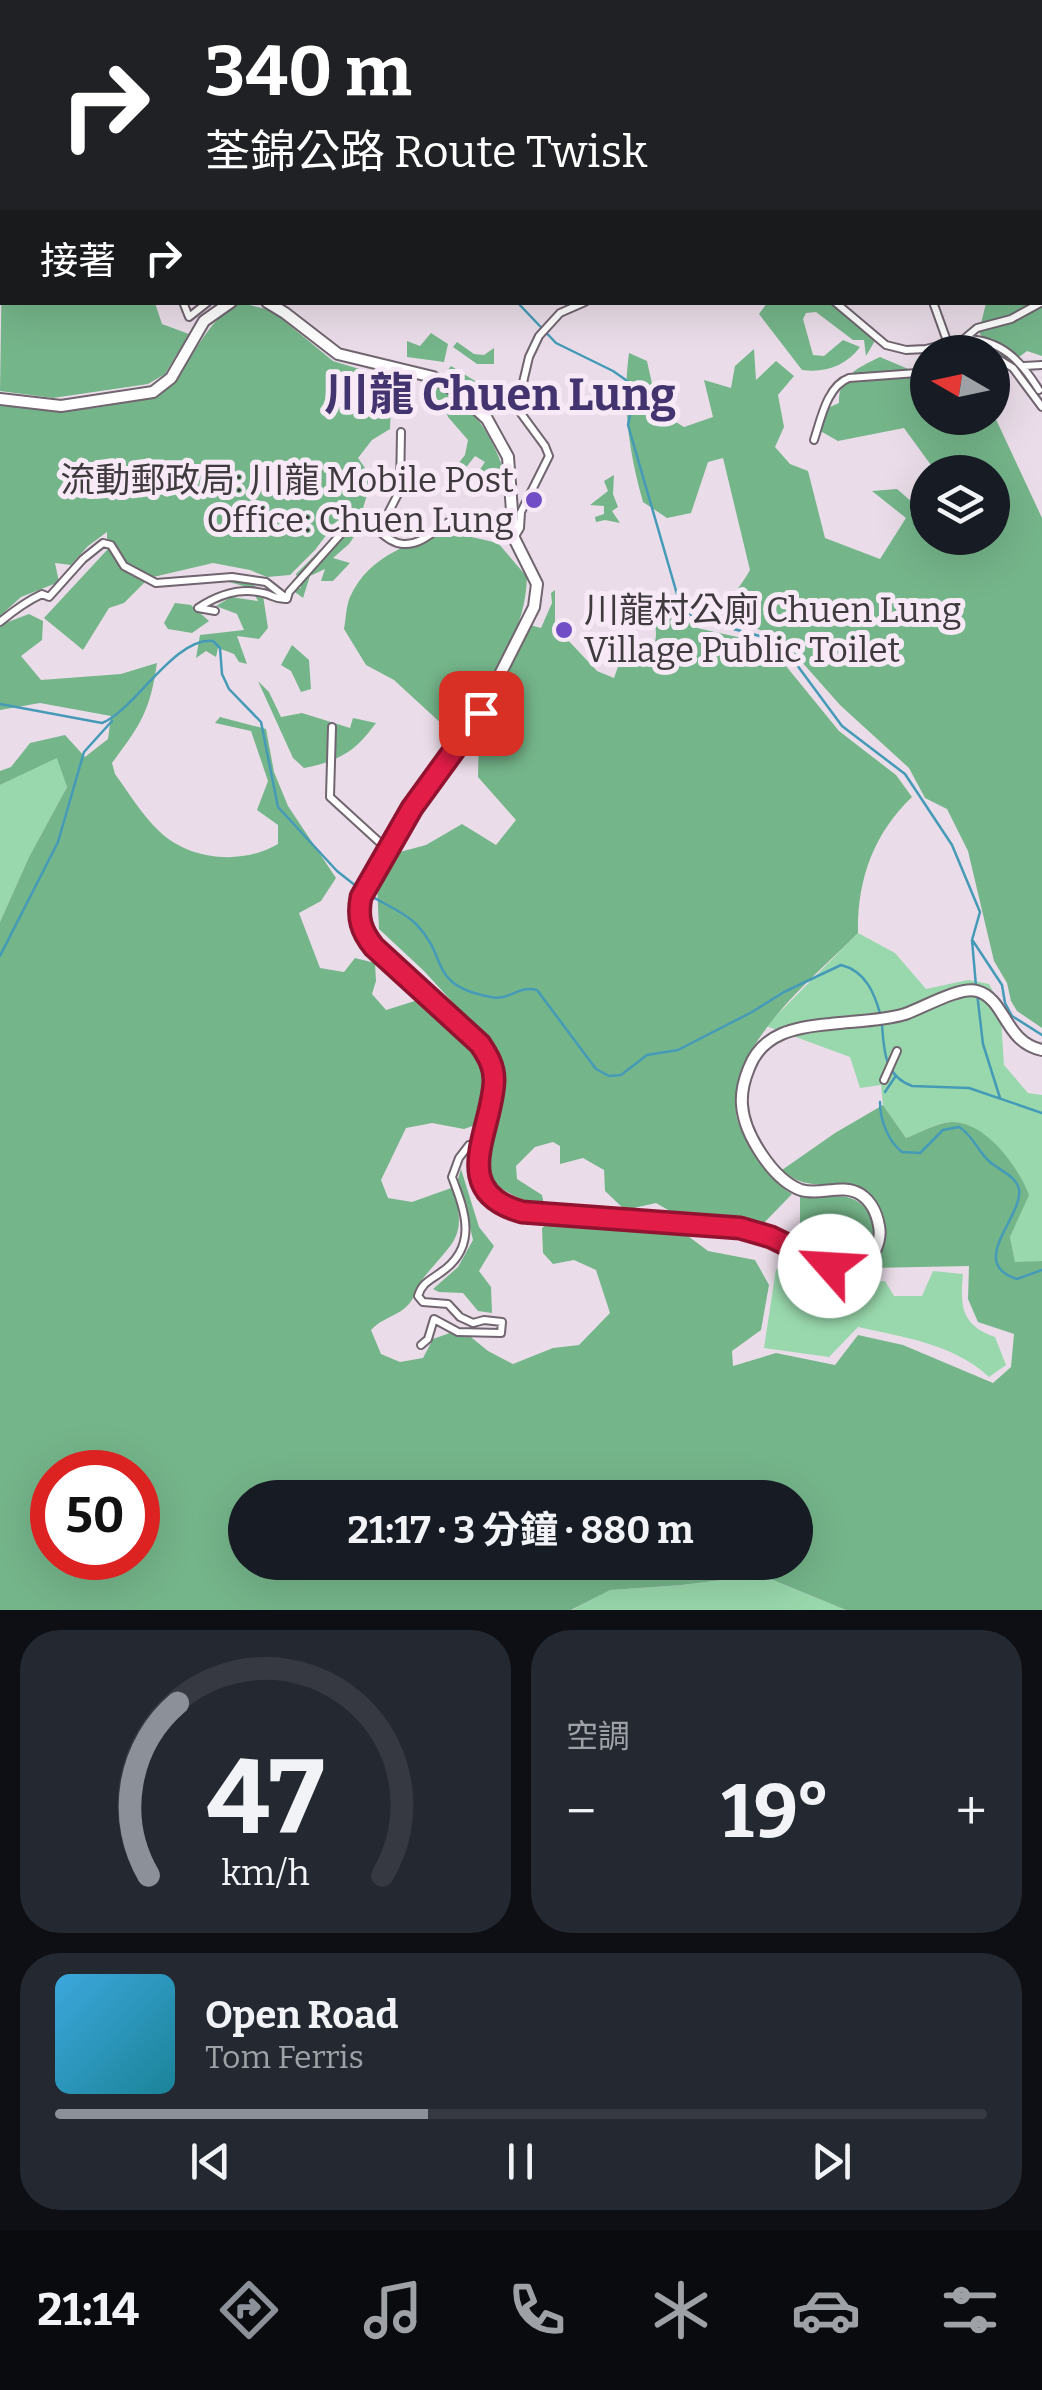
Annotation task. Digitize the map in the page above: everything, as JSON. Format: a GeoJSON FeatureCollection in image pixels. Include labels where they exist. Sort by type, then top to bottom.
{"type":"FeatureCollection","features":[{"type":"Feature","properties":{"kind":"main road"},"geometry":{"type":"LineString","coordinates":[[0,398],[61,406],[153,392],[174,374],[204,321],[227,305]]}},
{"type":"Feature","properties":{"kind":"main road"},"geometry":{"type":"LineString","coordinates":[[272,305],[338,354],[427,375],[452,388],[481,412],[508,457],[514,538],[537,584],[534,607],[476,722],[421,796],[361,897],[360,922],[368,939],[480,1044],[488,1057],[494,1078],[478,1162],[483,1182],[498,1202],[517,1211],[740,1228],[771,1237],[830,1266],[856,1267],[871,1258],[879,1240],[871,1205],[855,1192],[804,1190],[784,1180],[748,1129],[742,1096],[752,1060],[770,1039],[786,1031],[902,1015],[969,990],[994,1003],[1017,1038],[1042,1050]]}},
{"type":"Feature","properties":{"kind":"street"},"geometry":{"type":"LineString","coordinates":[[185,305],[189,317],[201,305]]}},
{"type":"Feature","properties":{"kind":"street"},"geometry":{"type":"LineString","coordinates":[[287,599],[288,592],[348,526],[362,520],[396,543],[417,544],[445,521],[459,516],[514,538],[520,528],[521,512],[548,456],[517,408],[528,356],[552,320],[580,305]]}},
{"type":"Feature","properties":{"kind":"street"},"geometry":{"type":"LineString","coordinates":[[839,305],[886,344],[910,350]]}},
{"type":"Feature","properties":{"kind":"street"},"geometry":{"type":"LineString","coordinates":[[935,305],[942,335]]}},
{"type":"Feature","properties":{"kind":"street"},"geometry":{"type":"LineString","coordinates":[[968,335],[1037,305]]}},
{"type":"Feature","properties":{"kind":"street"},"geometry":{"type":"LineString","coordinates":[[1010,354],[1024,366],[1039,390]]}},
{"type":"Feature","properties":{"kind":"street"},"geometry":{"type":"LineString","coordinates":[[1014,368],[1042,365]]}},
{"type":"Feature","properties":{"kind":"street"},"geometry":{"type":"LineString","coordinates":[[1010,366],[1042,407]]}},
{"type":"Feature","properties":{"kind":"street"},"geometry":{"type":"LineString","coordinates":[[814,440],[824,408],[840,381],[910,374]]}},
{"type":"Feature","properties":{"kind":"street"},"geometry":{"type":"LineString","coordinates":[[379,531],[400,490],[401,432]]}},
{"type":"Feature","properties":{"kind":"street"},"geometry":{"type":"LineString","coordinates":[[0,622],[33,597],[49,597],[103,543],[111,545],[124,566],[156,584],[232,577],[266,582],[287,599]]}},
{"type":"Feature","properties":{"kind":"street"},"geometry":{"type":"LineString","coordinates":[[214,611],[198,608],[228,592],[259,592],[276,600],[287,599]]}},
{"type":"Feature","properties":{"kind":"street"},"geometry":{"type":"LineString","coordinates":[[332,727],[330,797],[388,850]]}},
{"type":"Feature","properties":{"kind":"street"},"geometry":{"type":"LineString","coordinates":[[884,1080],[896,1051]]}},
{"type":"Feature","properties":{"kind":"street"},"geometry":{"type":"LineString","coordinates":[[421,1345],[428,1340],[434,1319],[458,1332],[501,1333],[502,1322],[484,1320],[473,1324],[460,1318],[448,1304],[423,1302],[418,1296],[422,1284],[454,1262],[466,1242],[460,1199],[452,1177],[459,1158],[469,1146],[479,1144]]}},
{"type":"Feature","properties":{"kind":"green space"},"geometry":{"type":"Polygon","coordinates":[[[1,305],[156,305],[162,324],[189,334],[165,374],[148,384],[53,398],[0,391],[1,305]]]}},
{"type":"Feature","properties":{"kind":"green space"},"geometry":{"type":"Polygon","coordinates":[[[249,305],[271,310],[333,361],[392,379],[390,429],[372,440],[358,458],[372,478],[361,515],[337,521],[290,575],[267,577],[213,563],[149,578],[124,603],[109,608],[83,650],[44,618],[107,550],[107,532],[71,565],[55,563],[59,582],[21,597],[0,616],[0,404],[66,411],[120,404],[155,393],[177,378],[212,326],[229,309],[249,305]]]}},
{"type":"Feature","properties":{"kind":"green space"},"geometry":{"type":"Polygon","coordinates":[[[766,305],[833,305],[876,339],[866,356],[864,340],[853,340],[816,312],[806,313],[803,319],[813,355],[824,356],[843,340],[860,347],[834,367],[802,370],[759,314],[766,305]]]}},
{"type":"Feature","properties":{"kind":"green space"},"geometry":{"type":"Polygon","coordinates":[[[986,305],[1042,305],[1042,356],[1027,351],[1010,364],[1010,335],[981,335],[986,305]]]}},
{"type":"Feature","properties":{"kind":"green space"},"geometry":{"type":"Polygon","coordinates":[[[431,333],[448,344],[444,362],[407,357],[407,341],[420,346],[431,333]]]}},
{"type":"Feature","properties":{"kind":"green space"},"geometry":{"type":"Polygon","coordinates":[[[457,342],[474,354],[484,355],[494,348],[494,364],[477,364],[453,347],[457,342]]]}},
{"type":"Feature","properties":{"kind":"green space"},"geometry":{"type":"Polygon","coordinates":[[[754,349],[756,380],[776,361],[794,376],[778,395],[784,427],[775,447],[790,464],[808,471],[825,538],[880,559],[906,518],[872,491],[897,489],[910,500],[910,555],[1010,555],[1010,455],[924,455],[904,428],[838,441],[815,428],[823,410],[839,403],[846,379],[880,357],[910,370],[910,435],[1003,435],[1042,518],[1042,1028],[1017,1011],[1011,1001],[1007,983],[994,961],[968,851],[947,809],[925,798],[909,768],[840,705],[778,635],[698,616],[684,604],[707,606],[724,601],[750,570],[723,458],[708,462],[691,513],[667,518],[643,502],[628,428],[629,353],[647,361],[658,411],[684,427],[713,417],[704,380],[731,388],[735,366],[754,349]]]}},
{"type":"Feature","properties":{"kind":"green space"},"geometry":{"type":"Polygon","coordinates":[[[451,366],[480,384],[482,400],[447,371],[451,366]]]}},
{"type":"Feature","properties":{"kind":"green space"},"geometry":{"type":"Polygon","coordinates":[[[426,380],[466,406],[485,430],[505,473],[495,483],[475,477],[485,462],[475,456],[461,474],[446,479],[465,455],[468,440],[448,417],[443,403],[421,391],[426,380]]]}},
{"type":"Feature","properties":{"kind":"green space"},"geometry":{"type":"Polygon","coordinates":[[[614,475],[613,494],[618,507],[612,511],[620,523],[596,522],[595,517],[604,514],[604,506],[590,505],[608,491],[604,481],[614,475]]]}},
{"type":"Feature","properties":{"kind":"green space"},"geometry":{"type":"Polygon","coordinates":[[[362,525],[333,558],[350,563],[333,581],[321,581],[325,569],[310,576],[303,598],[287,586],[301,588],[296,574],[333,537],[362,525]]]}},
{"type":"Feature","properties":{"kind":"green space"},"geometry":{"type":"Polygon","coordinates":[[[454,533],[498,543],[527,577],[514,637],[495,676],[460,729],[444,726],[394,680],[366,665],[344,629],[350,597],[368,570],[408,545],[454,533]]]}},
{"type":"Feature","properties":{"kind":"green space"},"geometry":{"type":"Polygon","coordinates":[[[244,581],[262,589],[268,628],[259,639],[237,636],[247,664],[218,648],[216,657],[206,651],[196,658],[200,635],[244,630],[237,614],[216,606],[231,597],[258,601],[251,588],[229,582],[244,581]]]}},
{"type":"Feature","properties":{"kind":"green space"},"geometry":{"type":"Polygon","coordinates":[[[555,590],[555,638],[565,637],[597,671],[614,678],[620,661],[652,665],[656,635],[654,600],[671,602],[697,628],[768,644],[839,731],[896,775],[912,797],[887,827],[870,859],[861,895],[858,933],[798,991],[760,1037],[746,1061],[738,1087],[738,1122],[779,1185],[792,1194],[761,1226],[746,1219],[687,1221],[656,1203],[625,1210],[605,1191],[604,1170],[583,1158],[560,1164],[560,1146],[553,1142],[535,1147],[516,1166],[517,1179],[542,1195],[544,1205],[536,1208],[493,1184],[483,1151],[499,1077],[489,1042],[379,929],[377,883],[396,853],[426,845],[462,824],[496,845],[516,820],[478,777],[479,733],[530,625],[541,628],[555,590]]]}},
{"type":"Feature","properties":{"kind":"green space"},"geometry":{"type":"Polygon","coordinates":[[[175,603],[191,605],[209,621],[192,633],[168,629],[164,623],[175,603]]]}},
{"type":"Feature","properties":{"kind":"green space"},"geometry":{"type":"Polygon","coordinates":[[[29,614],[43,621],[42,640],[21,656],[41,680],[121,674],[157,663],[143,716],[112,763],[115,774],[159,831],[186,849],[217,857],[249,855],[278,844],[278,825],[257,810],[268,781],[251,731],[215,723],[220,717],[266,729],[274,772],[288,806],[336,878],[321,901],[299,913],[320,968],[344,972],[355,958],[375,963],[372,994],[386,1010],[418,1000],[461,1033],[480,1054],[488,1083],[478,1124],[464,1129],[432,1123],[406,1128],[381,1180],[388,1198],[412,1202],[454,1187],[459,1218],[456,1237],[409,1304],[371,1330],[381,1354],[400,1362],[423,1358],[433,1339],[461,1329],[488,1351],[513,1364],[553,1348],[579,1345],[610,1313],[596,1270],[574,1260],[553,1264],[543,1253],[542,1228],[553,1220],[647,1228],[688,1236],[708,1251],[755,1260],[769,1285],[761,1330],[732,1351],[733,1366],[776,1353],[835,1365],[858,1335],[903,1345],[993,1383],[1011,1367],[1014,1334],[978,1322],[968,1299],[969,1266],[869,1268],[885,1237],[878,1205],[856,1188],[811,1184],[782,1170],[883,1105],[906,1138],[951,1122],[964,1124],[988,1137],[1017,1171],[1029,1195],[1010,1237],[1015,1262],[1042,1261],[1042,1610],[846,1610],[773,1580],[813,1580],[813,1480],[228,1480],[228,1580],[722,1580],[610,1590],[571,1610],[0,1610],[0,922],[67,787],[57,758],[0,785],[0,771],[11,767],[30,743],[65,735],[85,757],[108,739],[111,716],[40,703],[0,710],[0,625],[29,614]]]}},
{"type":"Feature","properties":{"kind":"green space"},"geometry":{"type":"Polygon","coordinates":[[[292,645],[309,660],[311,689],[301,692],[291,671],[281,665],[292,645]]]}},
{"type":"Feature","properties":{"kind":"green space"},"geometry":{"type":"Polygon","coordinates":[[[258,681],[269,692],[281,717],[302,713],[350,728],[353,718],[376,723],[345,754],[304,768],[293,758],[258,681]]]}},
{"type":"Feature","properties":{"kind":"green space"},"geometry":{"type":"Polygon","coordinates":[[[58,757],[67,787],[0,922],[0,785],[58,757]]]}},
{"type":"Feature","properties":{"kind":"green space"},"geometry":{"type":"Polygon","coordinates":[[[858,933],[895,953],[926,989],[968,980],[989,984],[1000,1004],[1004,1065],[1028,1093],[1042,1095],[1042,1261],[1015,1263],[1010,1237],[1028,1195],[1007,1159],[986,1137],[975,1129],[951,1122],[906,1138],[883,1105],[881,1085],[860,1088],[850,1057],[766,1026],[858,933]]]}},
{"type":"Feature","properties":{"kind":"green space"},"geometry":{"type":"Polygon","coordinates":[[[461,1169],[479,1227],[494,1246],[479,1271],[491,1287],[492,1313],[478,1311],[463,1293],[433,1289],[458,1267],[473,1240],[458,1179],[461,1169]]]}},
{"type":"Feature","properties":{"kind":"green space"},"geometry":{"type":"Polygon","coordinates":[[[800,1197],[855,1200],[873,1224],[866,1250],[855,1258],[840,1261],[821,1255],[800,1238],[800,1197]]]}},
{"type":"Feature","properties":{"kind":"green space"},"geometry":{"type":"Polygon","coordinates":[[[776,1269],[851,1284],[885,1281],[894,1296],[922,1296],[933,1271],[963,1274],[965,1313],[975,1327],[995,1337],[1006,1365],[989,1377],[944,1349],[858,1327],[829,1357],[764,1348],[776,1269]]]}},
{"type":"Feature","properties":{"kind":"green space"},"geometry":{"type":"Polygon","coordinates":[[[773,1580],[846,1610],[572,1610],[609,1590],[773,1580]]]}},
{"type":"Feature","properties":{"kind":"waterway"},"geometry":{"type":"LineString","coordinates":[[520,305],[556,343],[636,387],[628,425],[679,601],[697,622],[771,639],[797,665],[842,726],[905,774],[952,845],[980,912],[972,940],[976,986]]}},
{"type":"Feature","properties":{"kind":"waterway"},"geometry":{"type":"LineString","coordinates":[[0,704],[102,723],[115,716],[184,650],[213,641],[220,648],[222,674],[229,689],[261,722],[278,807],[337,871],[361,890]]}},
{"type":"Feature","properties":{"kind":"waterway"},"geometry":{"type":"LineString","coordinates":[[0,956],[58,842],[84,752],[112,721]]}},
{"type":"Feature","properties":{"kind":"waterway"},"geometry":{"type":"LineString","coordinates":[[368,894],[416,924],[448,978],[457,985],[497,998],[537,990],[596,1069],[609,1076],[621,1075],[647,1055],[678,1050],[841,965],[863,978],[881,1017]]}},
{"type":"Feature","properties":{"kind":"waterway"},"geometry":{"type":"LineString","coordinates":[[973,941],[1002,985],[1012,1016],[1042,1035]]}},
{"type":"Feature","properties":{"kind":"waterway"},"geometry":{"type":"LineString","coordinates":[[977,993],[983,1044],[1000,1098]]}},
{"type":"Feature","properties":{"kind":"waterway"},"geometry":{"type":"LineString","coordinates":[[882,1025],[887,1061],[903,1082],[912,1086],[969,1088],[1042,1113]]}},
{"type":"Feature","properties":{"kind":"waterway"},"geometry":{"type":"LineString","coordinates":[[885,1092],[895,1077]]}},
{"type":"Feature","properties":{"kind":"waterway"},"geometry":{"type":"LineString","coordinates":[[880,1102],[886,1130],[902,1152],[920,1153],[943,1130],[959,1127],[986,1158],[1014,1180],[1019,1189],[1018,1200],[1001,1238],[996,1262],[1003,1272],[1017,1279],[1042,1270]]}},
{"type":"Feature","properties":{"kind":"place","name":"流動郵政局: 川龍 Mobile Post Office: Chuen Lung"},"geometry":{"type":"Point","coordinates":[534,500]}},
{"type":"Feature","properties":{"kind":"place","name":"川龍村公廁 Chuen Lung Village Public Toilet"},"geometry":{"type":"Point","coordinates":[564,630]}},
{"type":"Feature","properties":{"kind":"district","name":"川龍 Chuen Lung"},"geometry":{"type":"Point","coordinates":[500,395]}},
{"type":"Feature","properties":{"kind":"route"},"geometry":{"type":"LineString","coordinates":[[481,713],[404,821],[361,897],[358,910],[362,931],[374,947],[480,1044],[488,1057],[494,1078],[478,1157],[480,1178],[486,1188],[502,1204],[522,1212],[752,1230],[830,1266]]}}]}
